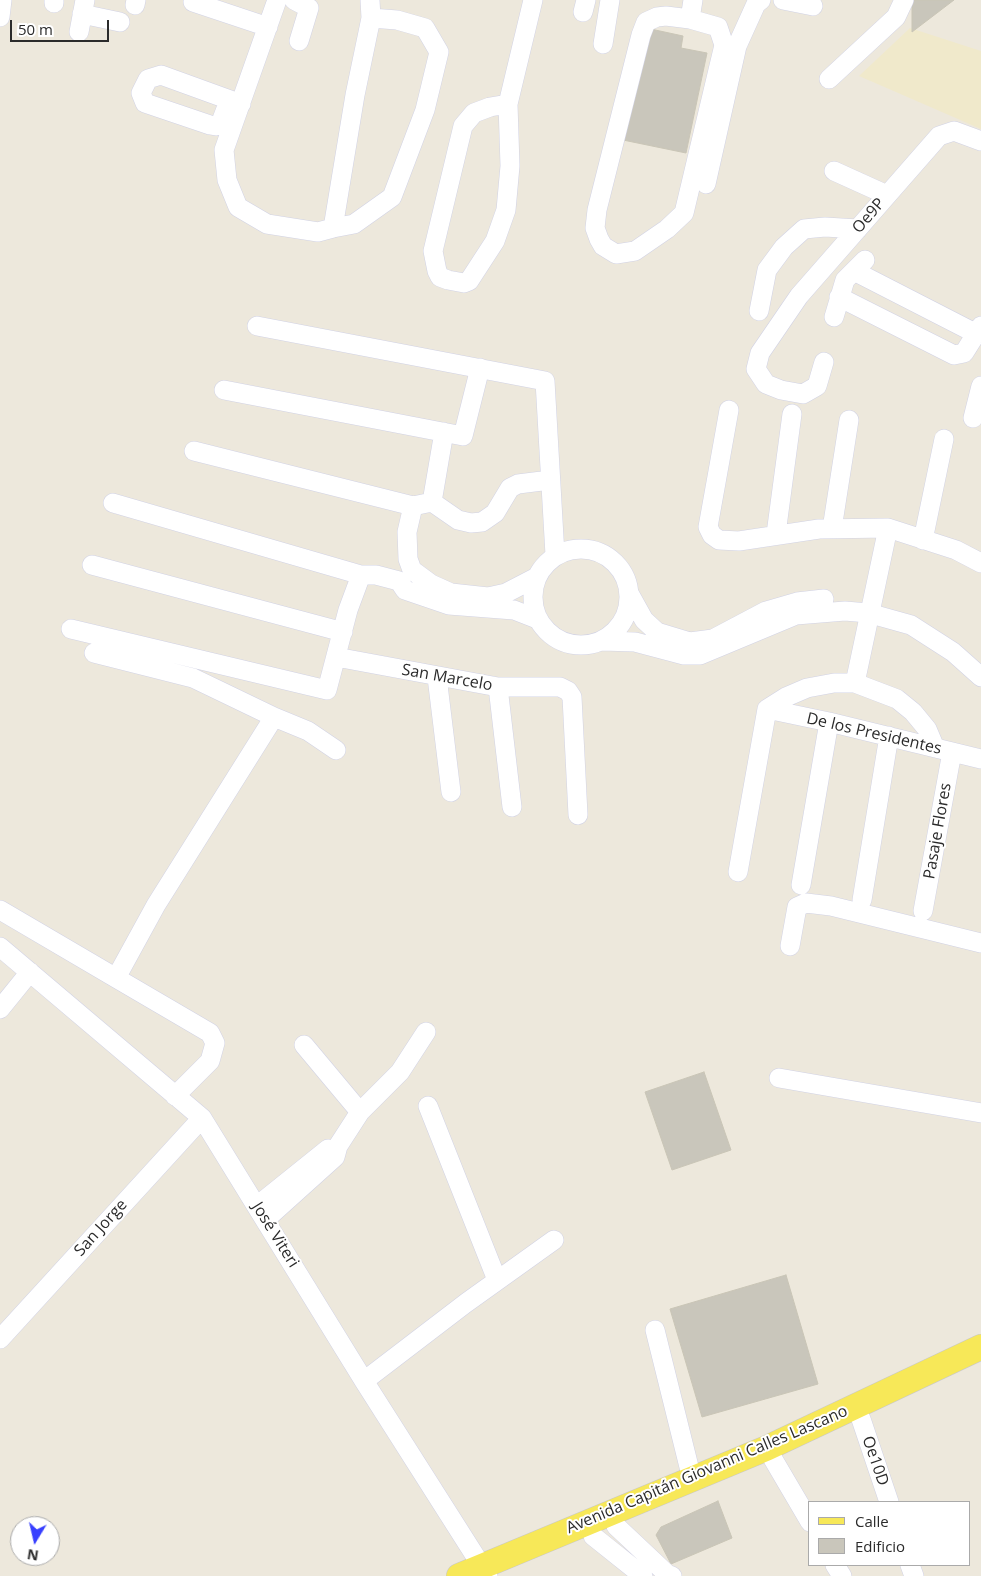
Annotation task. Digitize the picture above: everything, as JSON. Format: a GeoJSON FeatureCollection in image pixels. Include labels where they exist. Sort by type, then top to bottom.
{"type":"FeatureCollection","features":[{"type":"Feature","properties":{"kind":"main road","name":"Avenida Capitán Giovanni Calles Lascano"},"geometry":{"type":"LineString","coordinates":[[491,1572],[692,1479],[767,1448],[981,1347]]}},
{"type":"Feature","properties":{"kind":"main road","name":"Avenida Capitán Giovanni Calles Lascano"},"geometry":{"type":"LineString","coordinates":[[459,1576],[491,1572],[593,1536],[773,1459],[981,1363]]}},
{"type":"Feature","properties":{"kind":"street"},"geometry":{"type":"LineString","coordinates":[[0,17],[2,0]]}},
{"type":"Feature","properties":{"kind":"street"},"geometry":{"type":"LineString","coordinates":[[277,0],[268,27],[235,102],[224,150],[227,180],[238,206],[267,224],[318,232],[354,224],[392,198],[425,110],[439,52],[425,28],[397,20],[370,9],[333,228]]}},
{"type":"Feature","properties":{"kind":"street"},"geometry":{"type":"LineString","coordinates":[[294,0],[309,8],[298,41]]}},
{"type":"Feature","properties":{"kind":"street"},"geometry":{"type":"LineString","coordinates":[[508,104],[490,107],[474,113],[463,126],[434,251],[437,271],[440,277],[448,280],[464,283],[469,281],[495,241],[506,210],[510,166],[508,104],[533,0]]}},
{"type":"Feature","properties":{"kind":"street"},"geometry":{"type":"LineString","coordinates":[[603,44],[610,0]]}},
{"type":"Feature","properties":{"kind":"street"},"geometry":{"type":"LineString","coordinates":[[690,19],[693,0]]}},
{"type":"Feature","properties":{"kind":"street"},"geometry":{"type":"LineString","coordinates":[[706,184],[737,46],[756,4],[761,0]]}},
{"type":"Feature","properties":{"kind":"street"},"geometry":{"type":"LineString","coordinates":[[783,0],[813,6]]}},
{"type":"Feature","properties":{"kind":"street"},"geometry":{"type":"LineString","coordinates":[[829,79],[896,17],[904,0]]}},
{"type":"Feature","properties":{"kind":"street"},"geometry":{"type":"LineString","coordinates":[[193,2],[268,27]]}},
{"type":"Feature","properties":{"kind":"street"},"geometry":{"type":"LineString","coordinates":[[82,16],[120,22]]}},
{"type":"Feature","properties":{"kind":"street"},"geometry":{"type":"LineString","coordinates":[[657,17],[690,19],[718,27],[724,45],[684,213],[668,229],[635,251],[616,254],[603,246],[595,228],[641,35],[646,22],[657,17]]}},
{"type":"Feature","properties":{"kind":"street","name":"Oe9P"},"geometry":{"type":"LineString","coordinates":[[824,362],[816,386],[803,394],[781,390],[766,384],[756,369],[760,353],[799,296],[939,136],[954,131],[981,140]]}},
{"type":"Feature","properties":{"kind":"street"},"geometry":{"type":"LineString","coordinates":[[834,170],[887,195]]}},
{"type":"Feature","properties":{"kind":"street"},"geometry":{"type":"LineString","coordinates":[[759,311],[768,270],[784,247],[804,228],[825,226],[858,229]]}},
{"type":"Feature","properties":{"kind":"street"},"geometry":{"type":"LineString","coordinates":[[826,267],[851,277],[979,330],[964,353],[954,355],[851,277]]}},
{"type":"Feature","properties":{"kind":"street"},"geometry":{"type":"LineString","coordinates":[[834,317],[851,277]]}},
{"type":"Feature","properties":{"kind":"street"},"geometry":{"type":"LineString","coordinates":[[257,326],[545,381],[555,556]]}},
{"type":"Feature","properties":{"kind":"street"},"geometry":{"type":"LineString","coordinates":[[224,390],[463,436],[480,368]]}},
{"type":"Feature","properties":{"kind":"street"},"geometry":{"type":"LineString","coordinates":[[973,418],[981,386]]}},
{"type":"Feature","properties":{"kind":"street"},"geometry":{"type":"LineString","coordinates":[[729,410],[708,527],[712,535],[719,540],[740,541],[776,534],[832,529],[888,528],[956,550],[981,563]]}},
{"type":"Feature","properties":{"kind":"street"},"geometry":{"type":"LineString","coordinates":[[776,534],[792,414]]}},
{"type":"Feature","properties":{"kind":"street"},"geometry":{"type":"LineString","coordinates":[[832,529],[849,420]]}},
{"type":"Feature","properties":{"kind":"street"},"geometry":{"type":"LineString","coordinates":[[444,432],[432,502],[412,515],[407,532],[408,559],[405,590],[449,605],[514,610],[537,619]]}},
{"type":"Feature","properties":{"kind":"street"},"geometry":{"type":"LineString","coordinates":[[923,540],[944,439]]}},
{"type":"Feature","properties":{"kind":"street"},"geometry":{"type":"LineString","coordinates":[[194,451],[412,515]]}},
{"type":"Feature","properties":{"kind":"street"},"geometry":{"type":"LineString","coordinates":[[432,502],[458,520],[482,522],[495,513],[510,488],[518,484],[550,480]]}},
{"type":"Feature","properties":{"kind":"street"},"geometry":{"type":"LineString","coordinates":[[113,503],[361,575],[405,575],[451,593],[488,597],[506,593],[535,578]]}},
{"type":"Feature","properties":{"kind":"street"},"geometry":{"type":"LineString","coordinates":[[855,684],[888,528]]}},
{"type":"Feature","properties":{"kind":"street"},"geometry":{"type":"LineString","coordinates":[[630,593],[627,614],[615,632],[602,641],[588,646],[558,641],[546,632],[537,619],[532,605],[532,591],[535,578],[543,565],[555,556],[571,550],[587,549],[603,554],[616,564],[625,577],[630,593],[644,620],[657,632],[679,640],[697,642],[713,639],[760,621],[806,614],[870,608],[911,625],[957,648],[981,663]]}},
{"type":"Feature","properties":{"kind":"street"},"geometry":{"type":"LineString","coordinates":[[92,565],[343,632]]}},
{"type":"Feature","properties":{"kind":"street"},"geometry":{"type":"LineString","coordinates":[[71,629],[327,690],[361,575]]}},
{"type":"Feature","properties":{"kind":"street"},"geometry":{"type":"LineString","coordinates":[[602,641],[635,642],[678,653],[700,655],[727,645],[760,621]]}},
{"type":"Feature","properties":{"kind":"street"},"geometry":{"type":"LineString","coordinates":[[957,648],[981,677]]}},
{"type":"Feature","properties":{"kind":"street"},"geometry":{"type":"LineString","coordinates":[[94,653],[193,678],[274,717],[308,731],[336,750]]}},
{"type":"Feature","properties":{"kind":"street","name":"San Marcelo"},"geometry":{"type":"LineString","coordinates":[[336,658],[498,687],[560,687],[568,691],[572,697],[578,815]]}},
{"type":"Feature","properties":{"kind":"street"},"geometry":{"type":"LineString","coordinates":[[437,677],[451,792]]}},
{"type":"Feature","properties":{"kind":"street"},"geometry":{"type":"LineString","coordinates":[[738,872],[766,709],[786,697],[807,688],[834,683],[855,684],[877,690],[897,699],[908,708],[944,750]]}},
{"type":"Feature","properties":{"kind":"street"},"geometry":{"type":"LineString","coordinates":[[498,687],[512,808]]}},
{"type":"Feature","properties":{"kind":"street","name":"De los Presidentes"},"geometry":{"type":"LineString","coordinates":[[766,709],[829,722],[981,759]]}},
{"type":"Feature","properties":{"kind":"street"},"geometry":{"type":"LineString","coordinates":[[116,978],[156,905],[274,717]]}},
{"type":"Feature","properties":{"kind":"street"},"geometry":{"type":"LineString","coordinates":[[801,885],[829,722]]}},
{"type":"Feature","properties":{"kind":"street"},"geometry":{"type":"LineString","coordinates":[[862,900],[888,736]]}},
{"type":"Feature","properties":{"kind":"street","name":"Pasaje Flores"},"geometry":{"type":"LineString","coordinates":[[923,910],[944,750]]}},
{"type":"Feature","properties":{"kind":"street"},"geometry":{"type":"LineString","coordinates":[[790,946],[797,907],[806,903],[831,906],[981,943]]}},
{"type":"Feature","properties":{"kind":"street"},"geometry":{"type":"LineString","coordinates":[[0,910],[210,1033],[214,1042],[210,1061],[175,1096]]}},
{"type":"Feature","properties":{"kind":"street","name":"José Viteri"},"geometry":{"type":"LineString","coordinates":[[0,947],[202,1118],[364,1381],[491,1572]]}},
{"type":"Feature","properties":{"kind":"street"},"geometry":{"type":"LineString","coordinates":[[0,1009],[30,972]]}},
{"type":"Feature","properties":{"kind":"street"},"geometry":{"type":"LineString","coordinates":[[261,1213],[328,1148],[338,1146],[360,1112],[400,1072],[426,1032]]}},
{"type":"Feature","properties":{"kind":"street"},"geometry":{"type":"LineString","coordinates":[[304,1045],[360,1112]]}},
{"type":"Feature","properties":{"kind":"street"},"geometry":{"type":"LineString","coordinates":[[778,1078],[981,1113]]}},
{"type":"Feature","properties":{"kind":"street"},"geometry":{"type":"LineString","coordinates":[[428,1106],[497,1280]]}},
{"type":"Feature","properties":{"kind":"street","name":"San Jorge"},"geometry":{"type":"LineString","coordinates":[[0,1339],[202,1118]]}},
{"type":"Feature","properties":{"kind":"street"},"geometry":{"type":"LineString","coordinates":[[364,1381],[497,1280],[554,1240]]}},
{"type":"Feature","properties":{"kind":"street"},"geometry":{"type":"LineString","coordinates":[[655,1330],[692,1479]]}},
{"type":"Feature","properties":{"kind":"street","name":"Oe10D"},"geometry":{"type":"LineString","coordinates":[[861,1419],[889,1501]]}},
{"type":"Feature","properties":{"kind":"street"},"geometry":{"type":"LineString","coordinates":[[773,1459],[808,1519]]}},
{"type":"Feature","properties":{"kind":"street"},"geometry":{"type":"LineString","coordinates":[[616,1526],[667,1574],[672,1576]]}},
{"type":"Feature","properties":{"kind":"street"},"geometry":{"type":"LineString","coordinates":[[593,1536],[643,1576]]}},
{"type":"Feature","properties":{"kind":"shaded area"},"geometry":{"type":"Polygon","coordinates":[[[910,28],[981,51],[981,129],[859,76],[910,28]]]}},
{"type":"Feature","properties":{"kind":"building"},"geometry":{"type":"Polygon","coordinates":[[[912,0],[954,0],[912,32],[912,0]]]}},
{"type":"Feature","properties":{"kind":"building"},"geometry":{"type":"Polygon","coordinates":[[[646,28],[683,36],[681,48],[707,53],[686,153],[623,140],[646,28]]]}},
{"type":"Feature","properties":{"kind":"building"},"geometry":{"type":"Polygon","coordinates":[[[704,1072],[731,1150],[672,1170],[645,1092],[704,1072]]]}},
{"type":"Feature","properties":{"kind":"building"},"geometry":{"type":"Polygon","coordinates":[[[786,1275],[818,1384],[702,1417],[670,1309],[786,1275]]]}},
{"type":"Feature","properties":{"kind":"building"},"geometry":{"type":"Polygon","coordinates":[[[718,1501],[732,1538],[671,1564],[656,1535],[661,1527],[718,1501]]]}}]}
